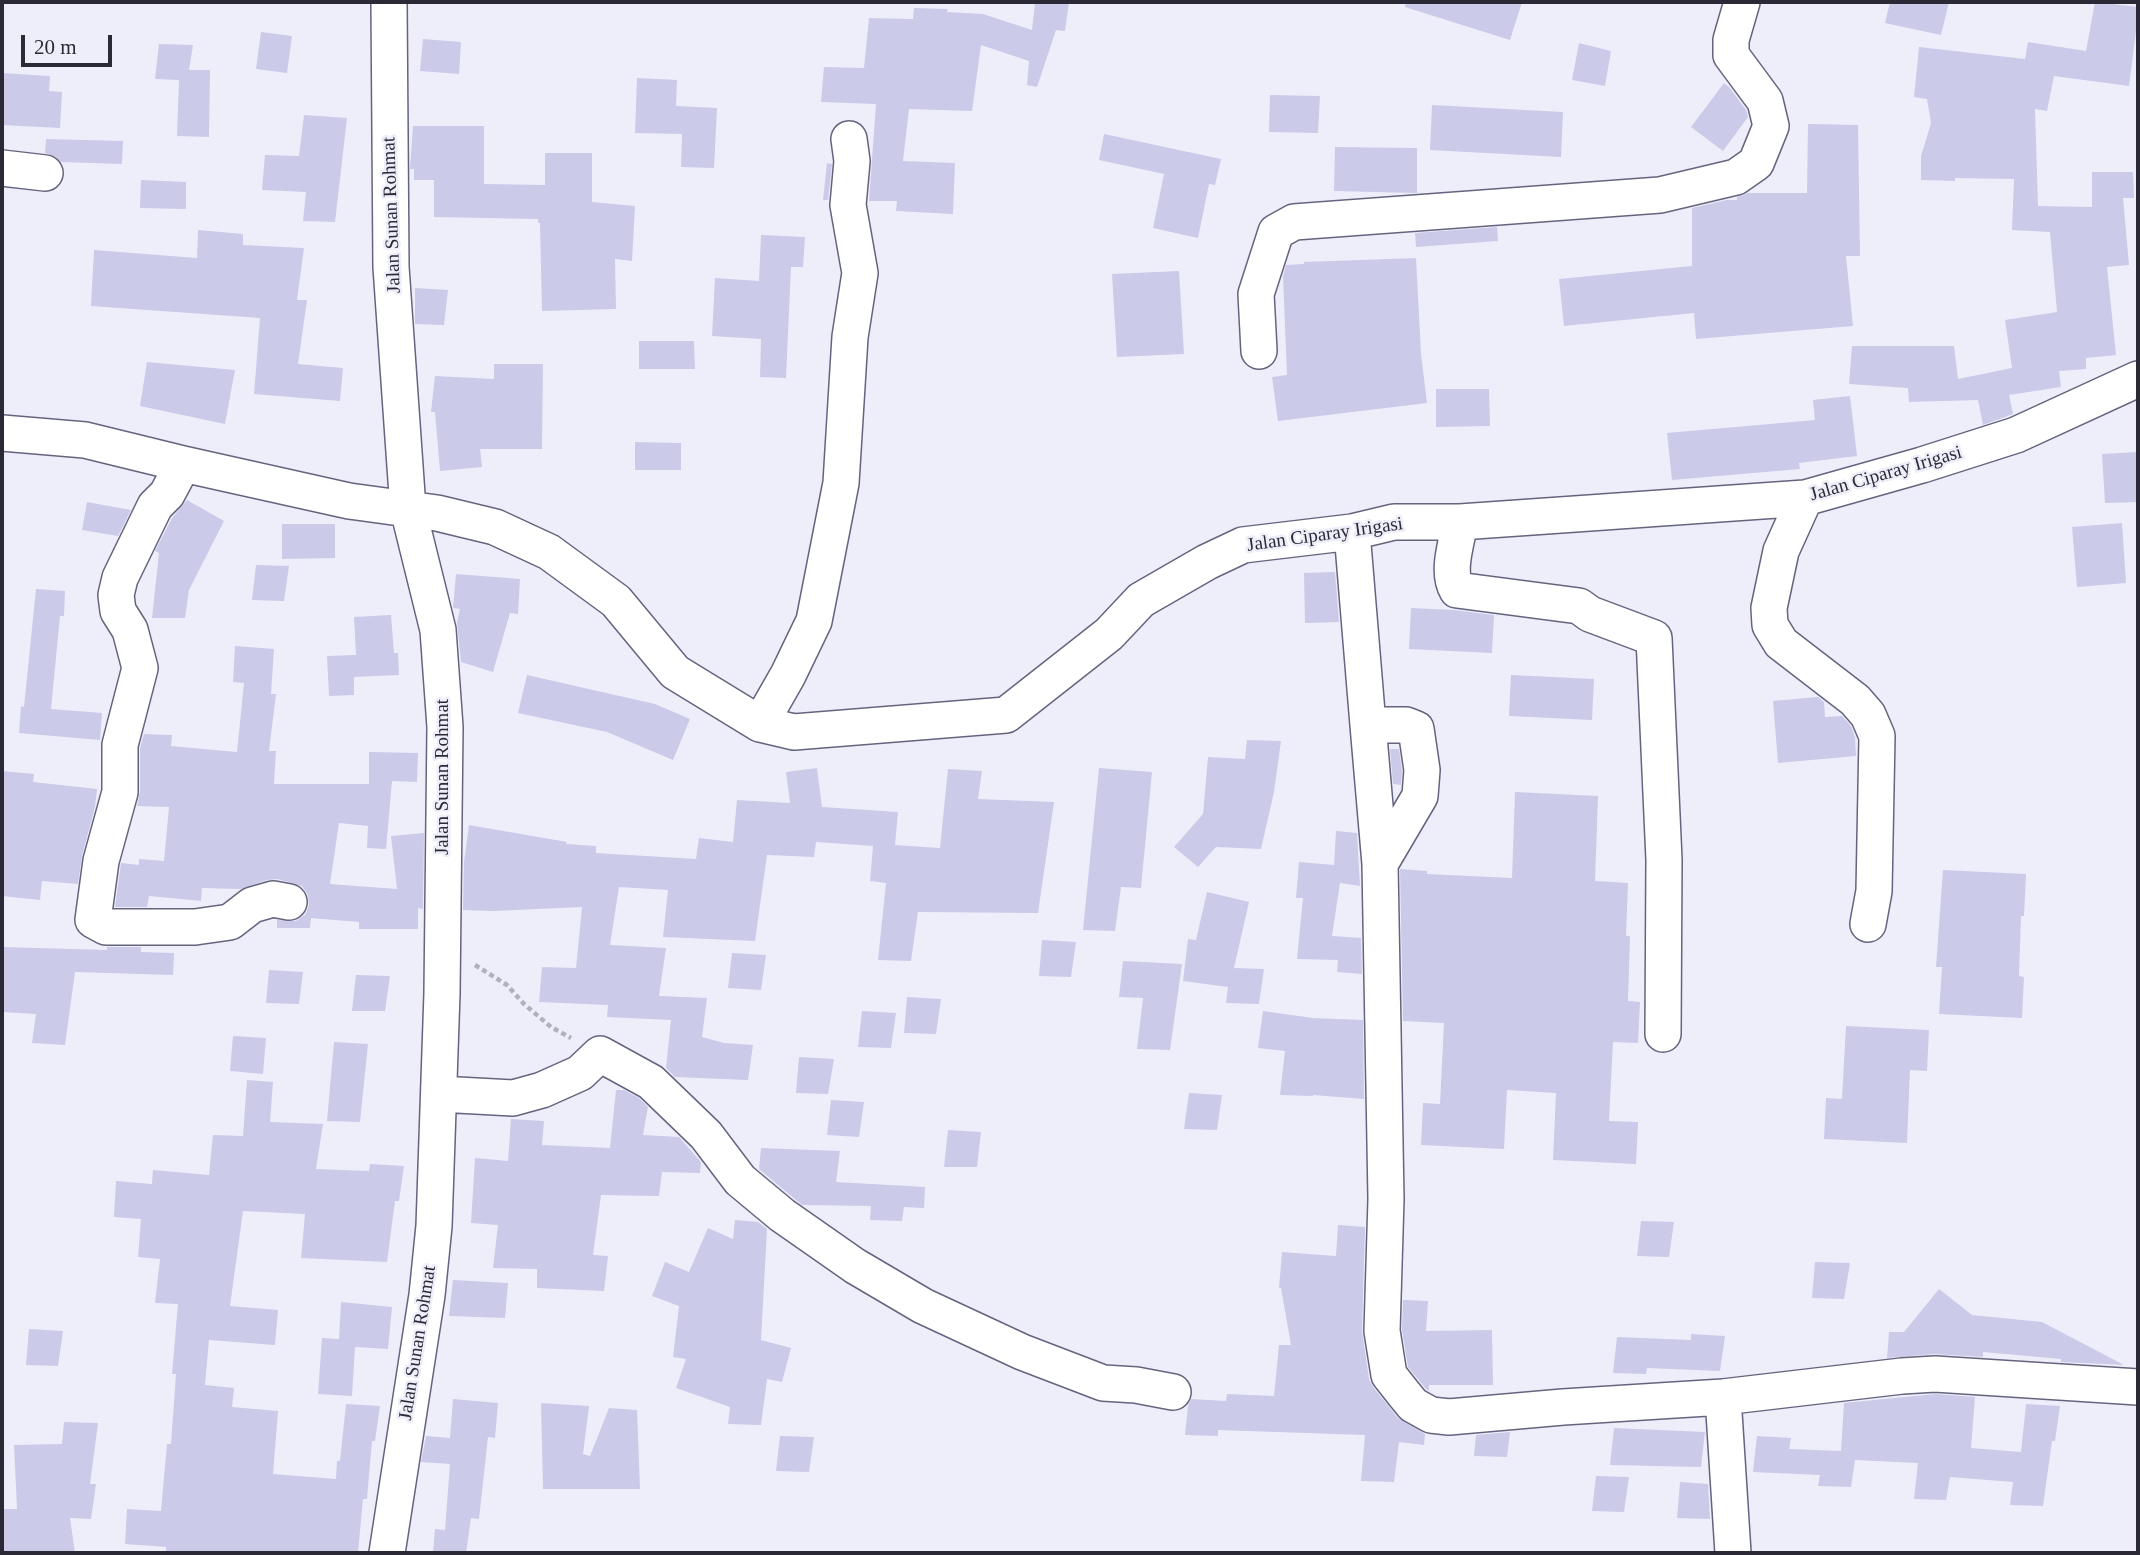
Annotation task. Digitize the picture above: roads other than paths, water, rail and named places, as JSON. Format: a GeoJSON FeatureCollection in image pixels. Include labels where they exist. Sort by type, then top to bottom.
{"type":"FeatureCollection","features":[{"type":"Feature","properties":{"kind":"street","name":"Jalan Sunan Rohmat"},"geometry":{"type":"LineString","coordinates":[[387,1553],[394,1493],[427,1295],[434,1226],[445,727],[438,630],[408,509],[391,267],[389,2]]}},
{"type":"Feature","properties":{"kind":"street"},"geometry":{"type":"LineString","coordinates":[[1259,351],[1256,294],[1276,232],[1294,222],[1660,195],[1736,177],[1756,163],[1771,126],[1765,101],[1731,55],[1731,40],[1742,2]]}},
{"type":"Feature","properties":{"kind":"street"},"geometry":{"type":"LineString","coordinates":[[760,724],[814,621],[841,483],[850,337],[860,273],[848,205],[852,161],[849,139]]}},
{"type":"Feature","properties":{"kind":"street"},"geometry":{"type":"LineString","coordinates":[[2,168],[45,173]]}},
{"type":"Feature","properties":{"kind":"street","name":"Jalan Ciparay Irigasi"},"geometry":{"type":"LineString","coordinates":[[2,433],[85,440],[349,501],[437,513],[495,527],[549,552],[616,601],[675,672],[760,724],[794,732],[1006,715],[1108,634],[1141,600],[1207,562],[1243,545],[1352,532],[1394,522],[1460,522],[1801,506],[2016,435],[2138,379]]}},
{"type":"Feature","properties":{"kind":"street"},"geometry":{"type":"LineString","coordinates":[[183,464],[167,494],[155,506],[120,578],[116,595],[118,611],[130,630],[140,667],[120,745],[120,792],[101,861],[93,920],[106,927],[195,927],[230,922],[252,905],[273,899],[289,902]]}},
{"type":"Feature","properties":{"kind":"street"},"geometry":{"type":"LineString","coordinates":[[1801,506],[1782,551],[1769,608],[1770,625],[1781,642],[1855,700],[1868,715],[1877,736],[1874,891],[1868,924]]}},
{"type":"Feature","properties":{"kind":"street"},"geometry":{"type":"LineString","coordinates":[[1460,522],[1452,569],[1453,583],[1457,590],[1579,606],[1590,614],[1654,638],[1664,860],[1663,1034]]}},
{"type":"Feature","properties":{"kind":"street"},"geometry":{"type":"LineString","coordinates":[[1352,532],[1380,864],[1386,1199],[1382,1331],[1389,1374],[1413,1405],[1431,1415],[1449,1417],[1723,1397],[1935,1374],[2138,1387]]}},
{"type":"Feature","properties":{"kind":"street"},"geometry":{"type":"LineString","coordinates":[[1368,725],[1411,726],[1416,729],[1422,770],[1420,796],[1380,864]]}},
{"type":"Feature","properties":{"kind":"street"},"geometry":{"type":"LineString","coordinates":[[439,1094],[513,1098],[542,1090],[580,1073],[600,1054],[651,1082],[706,1135],[740,1180],[782,1215],[855,1266],[923,1306],[1022,1352],[1102,1383],[1173,1392]]}},
{"type":"Feature","properties":{"kind":"street"},"geometry":{"type":"LineString","coordinates":[[1723,1397],[1733,1553]]}}]}
